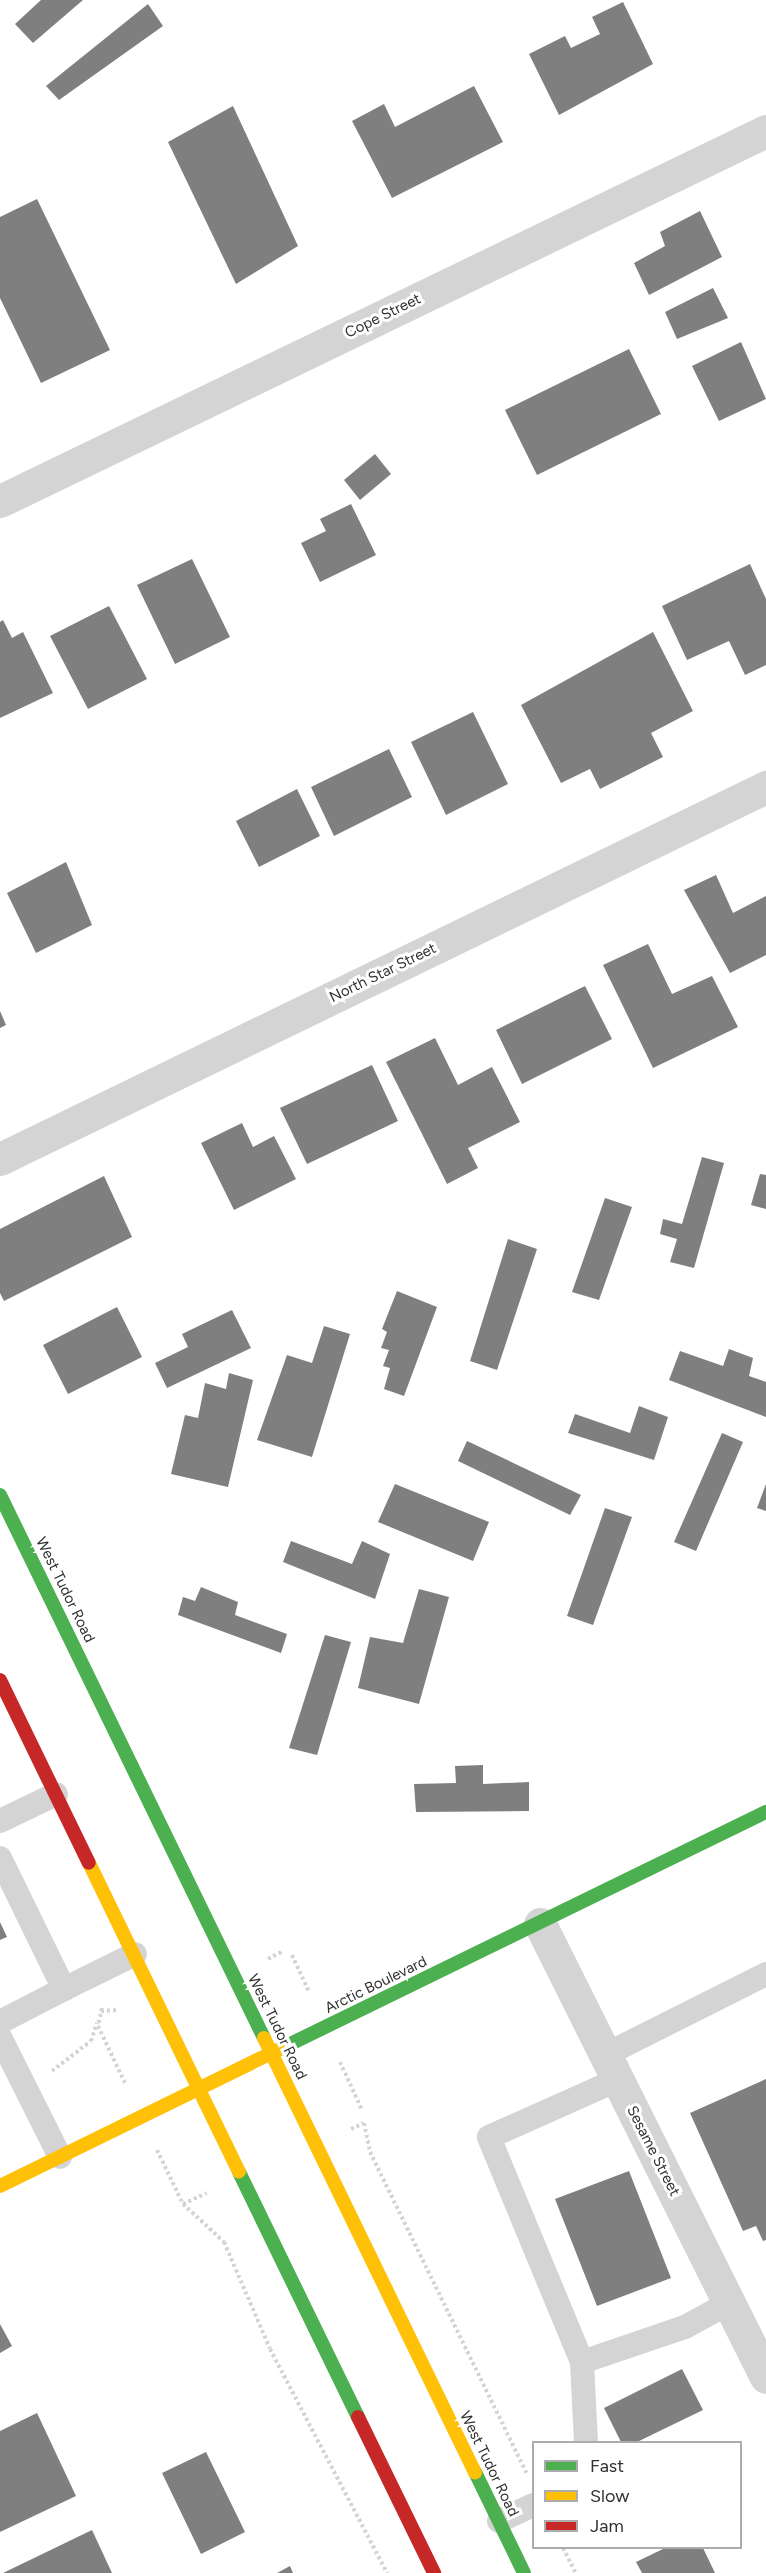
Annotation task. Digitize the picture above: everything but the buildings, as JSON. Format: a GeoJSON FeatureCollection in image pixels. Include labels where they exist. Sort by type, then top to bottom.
{"type":"FeatureCollection","features":[{"type":"Feature","properties":{"kind":"main road","name":"West Tudor Road"},"geometry":{"type":"LineString","coordinates":[[0,1495],[524,2573]]}},
{"type":"Feature","properties":{"kind":"main road"},"geometry":{"type":"LineString","coordinates":[[0,1680],[201,2088],[434,2573]]}},
{"type":"Feature","properties":{"kind":"main road","name":"Arctic Boulevard"},"geometry":{"type":"LineString","coordinates":[[0,2186],[766,1812]]}},
{"type":"Feature","properties":{"kind":"street","name":"Cope Street"},"geometry":{"type":"LineString","coordinates":[[0,501],[766,131]]}},
{"type":"Feature","properties":{"kind":"street","name":"North Star Street"},"geometry":{"type":"LineString","coordinates":[[0,1159],[766,787]]}},
{"type":"Feature","properties":{"kind":"street","name":"Sesame Street"},"geometry":{"type":"LineString","coordinates":[[540,1924],[766,2377]]}},
{"type":"Feature","properties":{"kind":"lane"},"geometry":{"type":"LineString","coordinates":[[0,1821],[56,1794]]}},
{"type":"Feature","properties":{"kind":"lane"},"geometry":{"type":"LineString","coordinates":[[0,1858],[64,1989]]}},
{"type":"Feature","properties":{"kind":"lane"},"geometry":{"type":"LineString","coordinates":[[0,2022],[135,1954]]}},
{"type":"Feature","properties":{"kind":"lane"},"geometry":{"type":"LineString","coordinates":[[586,2441],[582,2362],[489,2138],[766,1974]]}},
{"type":"Feature","properties":{"kind":"lane"},"geometry":{"type":"LineString","coordinates":[[0,2037],[60,2157]]}},
{"type":"Feature","properties":{"kind":"lane"},"geometry":{"type":"LineString","coordinates":[[582,2362],[685,2327],[729,2303]]}},
{"type":"Feature","properties":{"kind":"lane"},"geometry":{"type":"LineString","coordinates":[[499,2521],[532,2506]]}},
{"type":"Feature","properties":{"kind":"path"},"geometry":{"type":"LineString","coordinates":[[24,2086],[49,2073],[91,2041],[101,2011]]}},
{"type":"Feature","properties":{"kind":"path"},"geometry":{"type":"LineString","coordinates":[[364,2122],[370,2152],[528,2476]]}},
{"type":"Feature","properties":{"kind":"path"},"geometry":{"type":"LineString","coordinates":[[183,2204],[224,2242],[270,2349],[387,2573]]}},
{"type":"Feature","properties":{"kind":"path"},"geometry":{"type":"LineString","coordinates":[[564,2549],[576,2573]]}},
{"type":"Feature","properties":{"kind":"traffic: fast"},"geometry":{"type":"LineString","coordinates":[[0,1495],[264,2038]]}},
{"type":"Feature","properties":{"kind":"traffic: fast"},"geometry":{"type":"LineString","coordinates":[[280,2049],[766,1812]]}},
{"type":"Feature","properties":{"kind":"traffic: fast"},"geometry":{"type":"LineString","coordinates":[[239,2172],[358,2417]]}},
{"type":"Feature","properties":{"kind":"traffic: fast"},"geometry":{"type":"LineString","coordinates":[[475,2472],[524,2573]]}},
{"type":"Feature","properties":{"kind":"traffic: slow"},"geometry":{"type":"LineString","coordinates":[[89,1863],[239,2172]]}},
{"type":"Feature","properties":{"kind":"traffic: slow"},"geometry":{"type":"LineString","coordinates":[[264,2038],[475,2472]]}},
{"type":"Feature","properties":{"kind":"traffic: slow"},"geometry":{"type":"LineString","coordinates":[[0,2186],[280,2049]]}},
{"type":"Feature","properties":{"kind":"traffic: jam"},"geometry":{"type":"LineString","coordinates":[[0,1680],[89,1863]]}},
{"type":"Feature","properties":{"kind":"traffic: jam"},"geometry":{"type":"LineString","coordinates":[[358,2417],[434,2573]]}}]}
